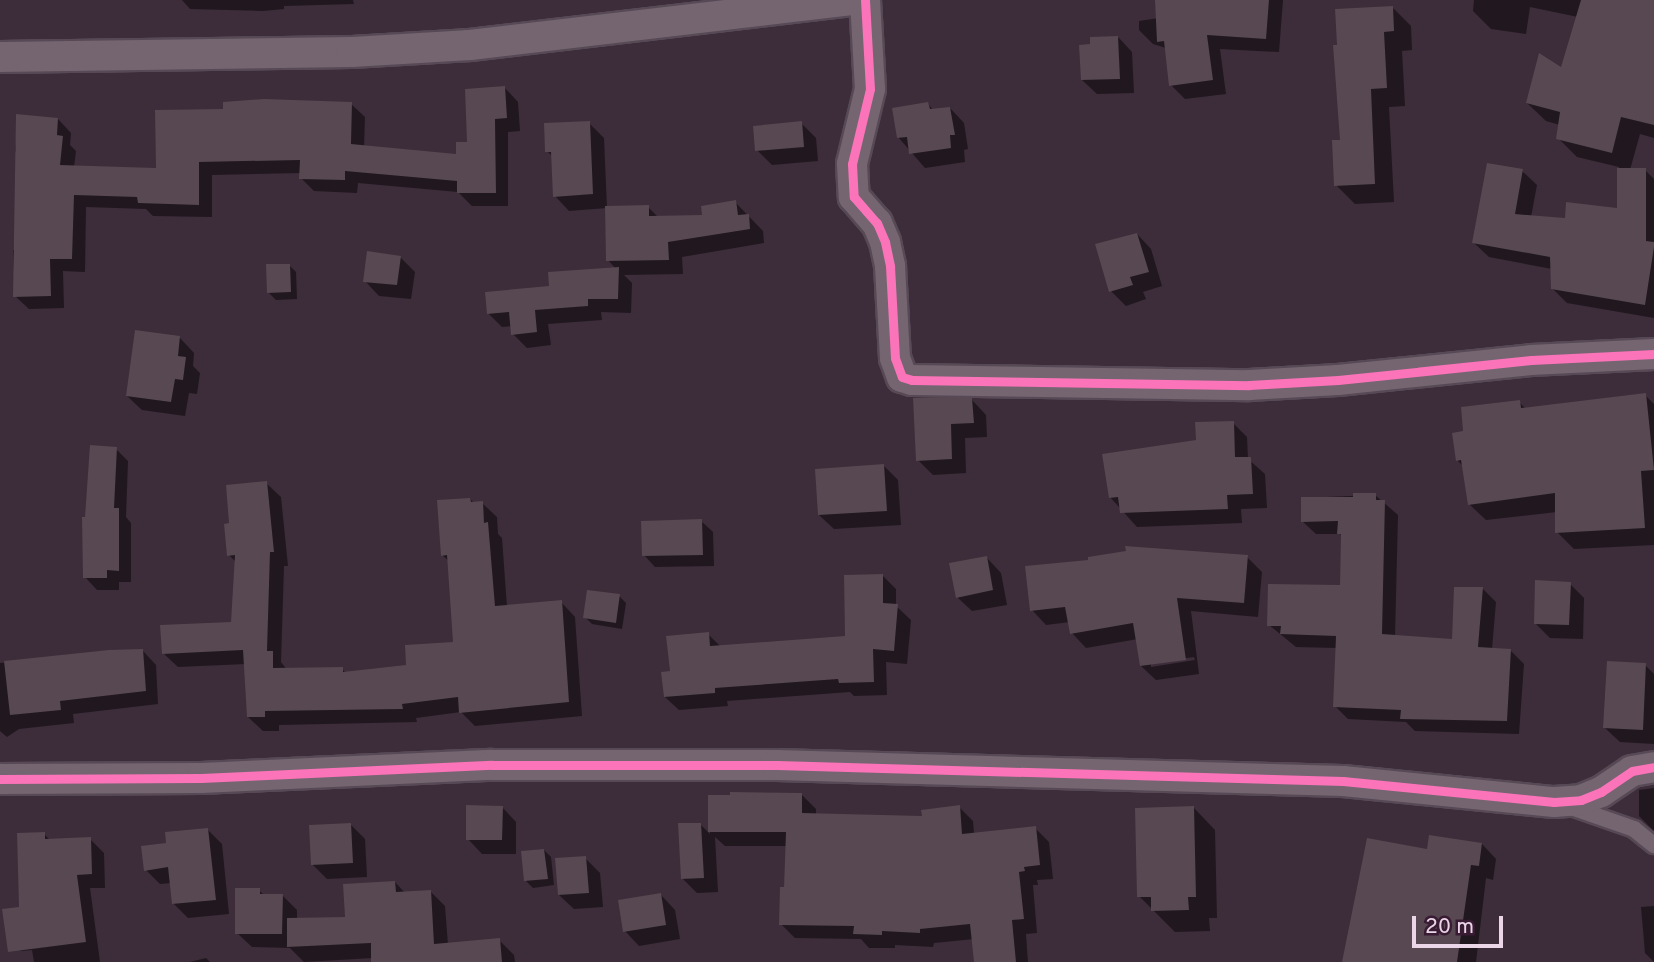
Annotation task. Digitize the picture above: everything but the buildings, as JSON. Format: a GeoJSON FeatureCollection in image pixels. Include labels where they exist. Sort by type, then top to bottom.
{"type":"FeatureCollection","features":[{"type":"Feature","properties":{"kind":"street"},"geometry":{"type":"LineString","coordinates":[[0,57],[352,52],[470,45],[851,0]]}},
{"type":"Feature","properties":{"kind":"street"},"geometry":{"type":"LineString","coordinates":[[865,0],[870,89],[852,164],[854,197],[877,223],[885,242],[890,266],[895,358],[902,377],[912,380],[1249,385],[1338,380],[1531,360],[1654,354]]}},
{"type":"Feature","properties":{"kind":"street"},"geometry":{"type":"LineString","coordinates":[[0,779],[201,778],[492,765],[777,765],[1343,781],[1553,802],[1581,800],[1601,792],[1632,771],[1654,767]]}},
{"type":"Feature","properties":{"kind":"lane"},"geometry":{"type":"LineString","coordinates":[[1553,802],[1634,829],[1654,845]]}},
{"type":"Feature","properties":{"kind":"cycle path"},"geometry":{"type":"LineString","coordinates":[[865,0],[870,89],[852,164],[854,197],[877,223],[885,242],[890,266],[895,358],[902,377],[912,380],[1249,385],[1338,380],[1531,360],[1654,354]]}},
{"type":"Feature","properties":{"kind":"cycle path"},"geometry":{"type":"LineString","coordinates":[[0,779],[201,778],[492,765],[777,765],[1343,781],[1554,802],[1581,800],[1601,792],[1632,771],[1654,767]]}}]}
